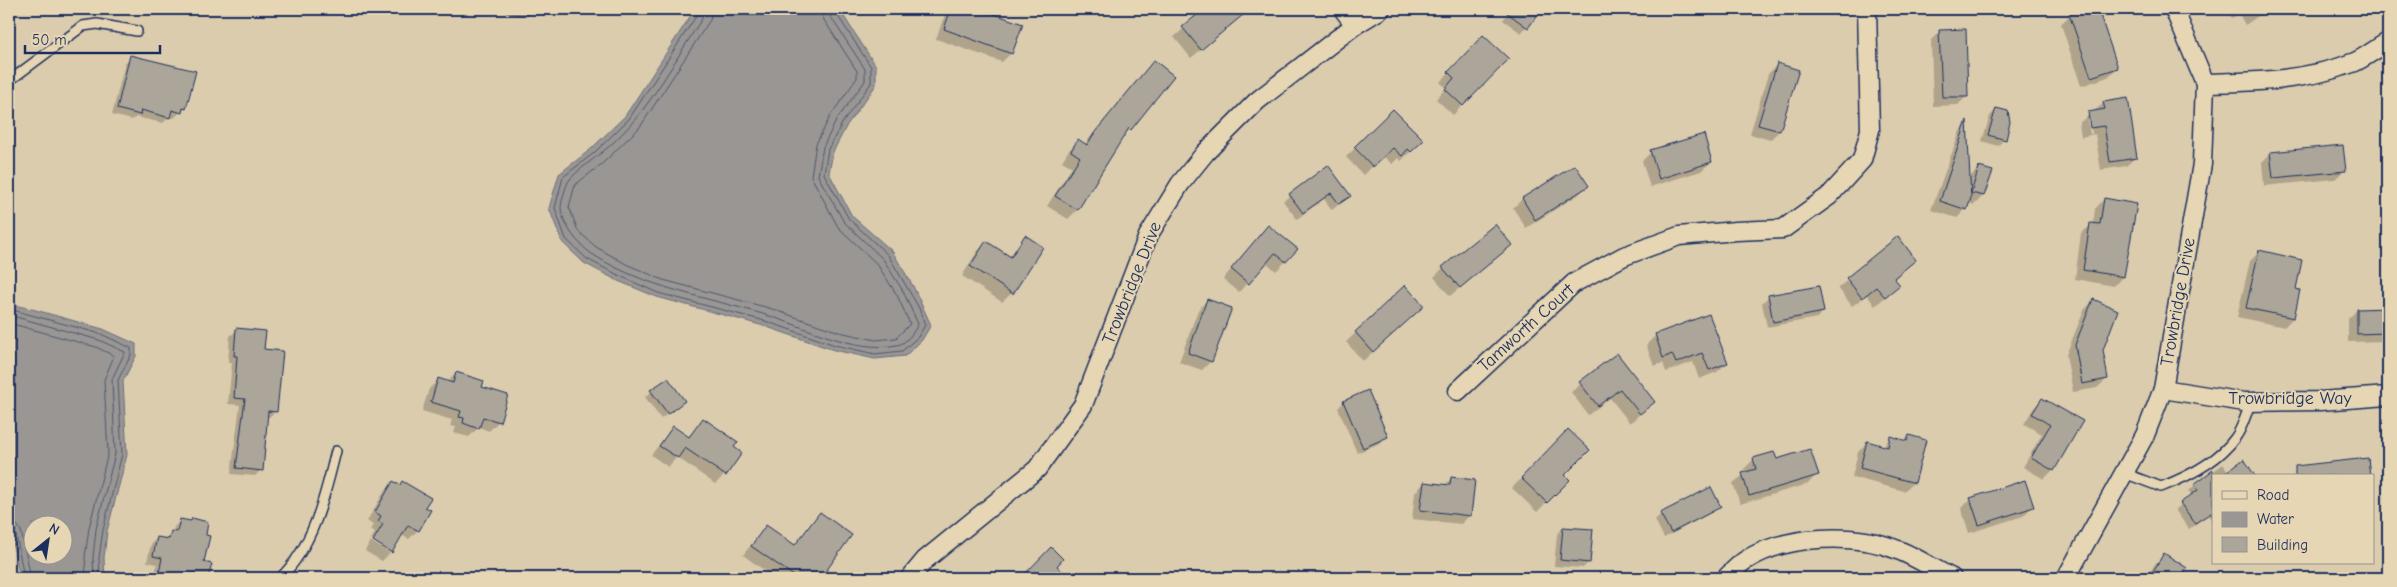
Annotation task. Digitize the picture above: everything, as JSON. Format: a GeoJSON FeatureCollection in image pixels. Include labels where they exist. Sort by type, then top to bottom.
{"type":"FeatureCollection","features":[{"type":"Feature","properties":{"kind":"street"},"geometry":{"type":"LineString","coordinates":[[1343,9],[1355,25]]}},
{"type":"Feature","properties":{"kind":"street","name":"Trowbridge Drive"},"geometry":{"type":"LineString","coordinates":[[912,577],[924,560],[1036,469],[1071,424],[1083,405],[1148,236],[1192,168],[1257,100],[1355,25],[1381,9]]}},
{"type":"Feature","properties":{"kind":"street","name":"Tamworth Court"},"geometry":{"type":"LineString","coordinates":[[1458,391],[1574,283],[1624,256],[1679,236],[1783,229],[1829,196],[1862,160],[1870,130],[1867,9]]}},
{"type":"Feature","properties":{"kind":"street","name":"Trowbridge Drive"},"geometry":{"type":"LineString","coordinates":[[2066,578],[2145,435],[2163,389],[2202,164],[2205,83],[2174,9]]}},
{"type":"Feature","properties":{"kind":"street"},"geometry":{"type":"LineString","coordinates":[[2205,83],[2271,82],[2320,73],[2357,61],[2388,42]]}},
{"type":"Feature","properties":{"kind":"street","name":"Trowbridge Way"},"geometry":{"type":"LineString","coordinates":[[2163,389],[2251,402],[2320,401],[2388,396]]}},
{"type":"Feature","properties":{"kind":"street"},"geometry":{"type":"LineString","coordinates":[[1726,578],[1745,560],[1786,544],[1830,538],[1870,542],[1897,550],[1952,578]]}},
{"type":"Feature","properties":{"kind":"lane"},"geometry":{"type":"LineString","coordinates":[[9,81],[83,26],[97,24],[137,31]]}},
{"type":"Feature","properties":{"kind":"lane"},"geometry":{"type":"LineString","coordinates":[[2124,473],[2160,487],[2184,477],[2214,460],[2236,437],[2251,402]]}},
{"type":"Feature","properties":{"kind":"lane"},"geometry":{"type":"LineString","coordinates":[[280,578],[305,547],[326,489],[336,451]]}},
{"type":"Feature","properties":{"kind":"water"},"geometry":{"type":"Polygon","coordinates":[[[499,9],[539,9],[524,15],[508,13],[499,9]]]}},
{"type":"Feature","properties":{"kind":"water"},"geometry":{"type":"Polygon","coordinates":[[[695,9],[839,9],[876,66],[876,85],[847,125],[833,152],[829,173],[852,216],[892,251],[913,286],[931,325],[922,340],[905,356],[875,359],[834,350],[764,326],[657,297],[618,281],[584,263],[562,242],[549,208],[559,174],[591,149],[625,116],[695,9]]]}},
{"type":"Feature","properties":{"kind":"water"},"geometry":{"type":"Polygon","coordinates":[[[9,304],[103,329],[136,344],[136,356],[123,381],[127,455],[107,531],[104,558],[105,578],[20,578],[9,527],[9,304]]]}},
{"type":"Feature","properties":{"kind":"building"},"geometry":{"type":"Polygon","coordinates":[[[951,9],[980,9],[1023,24],[1012,54],[944,29],[951,9]]]}},
{"type":"Feature","properties":{"kind":"building"},"geometry":{"type":"Polygon","coordinates":[[[1204,9],[1250,9],[1201,50],[1182,27],[1204,9]]]}},
{"type":"Feature","properties":{"kind":"building"},"geometry":{"type":"Polygon","coordinates":[[[1502,9],[1542,9],[1528,28],[1502,9]]]}},
{"type":"Feature","properties":{"kind":"building"},"geometry":{"type":"Polygon","coordinates":[[[2084,9],[2098,9],[2118,68],[2091,77],[2069,14],[2084,9]]]}},
{"type":"Feature","properties":{"kind":"building"},"geometry":{"type":"Polygon","coordinates":[[[1966,29],[1968,97],[1942,97],[1939,30],[1966,29]]]}},
{"type":"Feature","properties":{"kind":"building"},"geometry":{"type":"Polygon","coordinates":[[[1483,35],[1509,59],[1463,106],[1445,89],[1454,78],[1448,72],[1483,35]]]}},
{"type":"Feature","properties":{"kind":"building"},"geometry":{"type":"Polygon","coordinates":[[[130,55],[196,71],[186,109],[183,108],[182,113],[172,110],[170,118],[141,110],[140,115],[117,109],[130,55]]]}},
{"type":"Feature","properties":{"kind":"building"},"geometry":{"type":"Polygon","coordinates":[[[1154,60],[1174,76],[1131,130],[1129,128],[1078,210],[1055,196],[1080,157],[1071,151],[1078,139],[1087,145],[1095,132],[1154,60]]]}},
{"type":"Feature","properties":{"kind":"building"},"geometry":{"type":"Polygon","coordinates":[[[1777,63],[1799,70],[1780,131],[1758,125],[1777,63]]]}},
{"type":"Feature","properties":{"kind":"building"},"geometry":{"type":"Polygon","coordinates":[[[2128,98],[2137,158],[2110,162],[2104,126],[2090,128],[2088,112],[2105,109],[2103,102],[2128,98]]]}},
{"type":"Feature","properties":{"kind":"building"},"geometry":{"type":"Polygon","coordinates":[[[1996,108],[2008,111],[2010,122],[2006,140],[1988,135],[1996,108]]]}},
{"type":"Feature","properties":{"kind":"building"},"geometry":{"type":"Polygon","coordinates":[[[1393,109],[1424,140],[1411,152],[1408,149],[1402,156],[1393,148],[1373,167],[1354,147],[1393,109]]]}},
{"type":"Feature","properties":{"kind":"building"},"geometry":{"type":"Polygon","coordinates":[[[1967,120],[1971,198],[1967,210],[1940,201],[1967,120]]]}},
{"type":"Feature","properties":{"kind":"building"},"geometry":{"type":"Polygon","coordinates":[[[1704,134],[1712,162],[1659,179],[1650,150],[1704,134]]]}},
{"type":"Feature","properties":{"kind":"building"},"geometry":{"type":"Polygon","coordinates":[[[2343,145],[2346,171],[2273,178],[2270,152],[2343,145]]]}},
{"type":"Feature","properties":{"kind":"building"},"geometry":{"type":"Polygon","coordinates":[[[1328,165],[1351,196],[1339,204],[1331,193],[1303,213],[1289,194],[1328,165]]]}},
{"type":"Feature","properties":{"kind":"building"},"geometry":{"type":"Polygon","coordinates":[[[1575,165],[1589,186],[1535,220],[1522,198],[1575,165]]]}},
{"type":"Feature","properties":{"kind":"building"},"geometry":{"type":"Polygon","coordinates":[[[1979,167],[1993,171],[1984,196],[1971,193],[1979,167]]]}},
{"type":"Feature","properties":{"kind":"building"},"geometry":{"type":"Polygon","coordinates":[[[2104,198],[2137,204],[2124,277],[2083,270],[2090,223],[2100,224],[2104,198]]]}},
{"type":"Feature","properties":{"kind":"building"},"geometry":{"type":"Polygon","coordinates":[[[1495,224],[1512,245],[1460,288],[1442,267],[1495,224]]]}},
{"type":"Feature","properties":{"kind":"building"},"geometry":{"type":"Polygon","coordinates":[[[1268,225],[1298,249],[1286,262],[1275,253],[1249,284],[1231,269],[1268,225]]]}},
{"type":"Feature","properties":{"kind":"building"},"geometry":{"type":"Polygon","coordinates":[[[1025,235],[1043,247],[1013,294],[970,266],[986,241],[1011,257],[1025,235]]]}},
{"type":"Feature","properties":{"kind":"building"},"geometry":{"type":"Polygon","coordinates":[[[1898,236],[1916,260],[1894,278],[1900,285],[1885,297],[1876,287],[1862,298],[1846,278],[1898,236]]]}},
{"type":"Feature","properties":{"kind":"building"},"geometry":{"type":"Polygon","coordinates":[[[2259,250],[2302,260],[2296,289],[2300,290],[2294,318],[2246,308],[2259,250]]]}},
{"type":"Feature","properties":{"kind":"building"},"geometry":{"type":"Polygon","coordinates":[[[1405,285],[1424,306],[1373,352],[1355,332],[1405,285]]]}},
{"type":"Feature","properties":{"kind":"building"},"geometry":{"type":"Polygon","coordinates":[[[1819,286],[1824,312],[1773,322],[1768,295],[1819,286]]]}},
{"type":"Feature","properties":{"kind":"building"},"geometry":{"type":"Polygon","coordinates":[[[1207,299],[1232,308],[1212,362],[1188,353],[1207,299]]]}},
{"type":"Feature","properties":{"kind":"building"},"geometry":{"type":"Polygon","coordinates":[[[2093,299],[2118,310],[2103,350],[2108,379],[2082,384],[2075,345],[2093,299]]]}},
{"type":"Feature","properties":{"kind":"building"},"geometry":{"type":"Polygon","coordinates":[[[2388,308],[2388,333],[2357,334],[2357,309],[2388,308]]]}},
{"type":"Feature","properties":{"kind":"building"},"geometry":{"type":"Polygon","coordinates":[[[1709,314],[1728,363],[1709,370],[1702,353],[1676,363],[1672,354],[1663,358],[1655,334],[1709,314]]]}},
{"type":"Feature","properties":{"kind":"building"},"geometry":{"type":"Polygon","coordinates":[[[236,328],[266,331],[264,349],[283,351],[277,412],[268,411],[263,471],[236,468],[245,399],[234,398],[237,356],[234,356],[236,328]]]}},
{"type":"Feature","properties":{"kind":"building"},"geometry":{"type":"Polygon","coordinates":[[[1617,353],[1655,402],[1640,414],[1620,389],[1598,406],[1579,382],[1617,353]]]}},
{"type":"Feature","properties":{"kind":"building"},"geometry":{"type":"Polygon","coordinates":[[[456,372],[484,381],[482,387],[508,395],[500,422],[483,417],[479,429],[463,423],[464,418],[459,417],[461,411],[431,402],[438,378],[453,383],[456,372]]]}},
{"type":"Feature","properties":{"kind":"building"},"geometry":{"type":"Polygon","coordinates":[[[668,378],[685,401],[668,414],[650,390],[668,378]]]}},
{"type":"Feature","properties":{"kind":"building"},"geometry":{"type":"Polygon","coordinates":[[[1368,390],[1388,437],[1363,448],[1343,401],[1368,390]]]}},
{"type":"Feature","properties":{"kind":"building"},"geometry":{"type":"Polygon","coordinates":[[[2042,398],[2083,421],[2054,471],[2031,458],[2050,425],[2032,414],[2042,398]]]}},
{"type":"Feature","properties":{"kind":"building"},"geometry":{"type":"Polygon","coordinates":[[[703,418],[738,442],[734,447],[742,453],[726,476],[685,448],[678,458],[659,446],[673,426],[689,437],[703,418]]]}},
{"type":"Feature","properties":{"kind":"building"},"geometry":{"type":"Polygon","coordinates":[[[1568,429],[1590,450],[1565,475],[1570,480],[1547,503],[1521,478],[1568,429]]]}},
{"type":"Feature","properties":{"kind":"building"},"geometry":{"type":"Polygon","coordinates":[[[1909,435],[1926,440],[1915,483],[1860,468],[1867,441],[1888,447],[1890,436],[1907,441],[1909,435]]]}},
{"type":"Feature","properties":{"kind":"building"},"geometry":{"type":"Polygon","coordinates":[[[1810,449],[1819,475],[1749,496],[1742,473],[1756,469],[1753,458],[1774,452],[1777,459],[1810,449]]]}},
{"type":"Feature","properties":{"kind":"building"},"geometry":{"type":"Polygon","coordinates":[[[2368,458],[2370,474],[2295,474],[2295,466],[2368,458]]]}},
{"type":"Feature","properties":{"kind":"building"},"geometry":{"type":"Polygon","coordinates":[[[2244,459],[2254,474],[2223,474],[2244,459]]]}},
{"type":"Feature","properties":{"kind":"building"},"geometry":{"type":"Polygon","coordinates":[[[2213,470],[2212,514],[2211,513],[2195,523],[2180,503],[2198,490],[2194,484],[2213,470]]]}},
{"type":"Feature","properties":{"kind":"building"},"geometry":{"type":"Polygon","coordinates":[[[1451,477],[1475,480],[1471,516],[1420,510],[1424,482],[1450,485],[1451,477]]]}},
{"type":"Feature","properties":{"kind":"building"},"geometry":{"type":"Polygon","coordinates":[[[2025,480],[2034,507],[1979,525],[1970,498],[2025,480]]]}},
{"type":"Feature","properties":{"kind":"building"},"geometry":{"type":"Polygon","coordinates":[[[393,481],[400,485],[402,481],[431,498],[425,507],[431,510],[419,531],[408,525],[392,553],[373,541],[383,524],[378,521],[381,516],[375,512],[393,481]]]}},
{"type":"Feature","properties":{"kind":"building"},"geometry":{"type":"Polygon","coordinates":[[[1711,487],[1721,507],[1671,533],[1660,513],[1711,487]]]}},
{"type":"Feature","properties":{"kind":"building"},"geometry":{"type":"Polygon","coordinates":[[[820,512],[852,535],[821,578],[797,578],[751,546],[766,525],[795,545],[820,512]]]}},
{"type":"Feature","properties":{"kind":"building"},"geometry":{"type":"Polygon","coordinates":[[[192,518],[208,522],[206,535],[210,536],[204,562],[212,564],[208,578],[158,578],[162,558],[153,556],[157,537],[169,539],[171,531],[177,532],[180,519],[191,521],[192,518]]]}},
{"type":"Feature","properties":{"kind":"building"},"geometry":{"type":"Polygon","coordinates":[[[1563,527],[1593,529],[1590,563],[1560,560],[1563,527]]]}},
{"type":"Feature","properties":{"kind":"building"},"geometry":{"type":"Polygon","coordinates":[[[1051,547],[1063,559],[1057,566],[1069,578],[1021,578],[1051,547]]]}},
{"type":"Feature","properties":{"kind":"building"},"geometry":{"type":"Polygon","coordinates":[[[2164,553],[2187,568],[2181,578],[2149,578],[2164,553]]]}}]}
